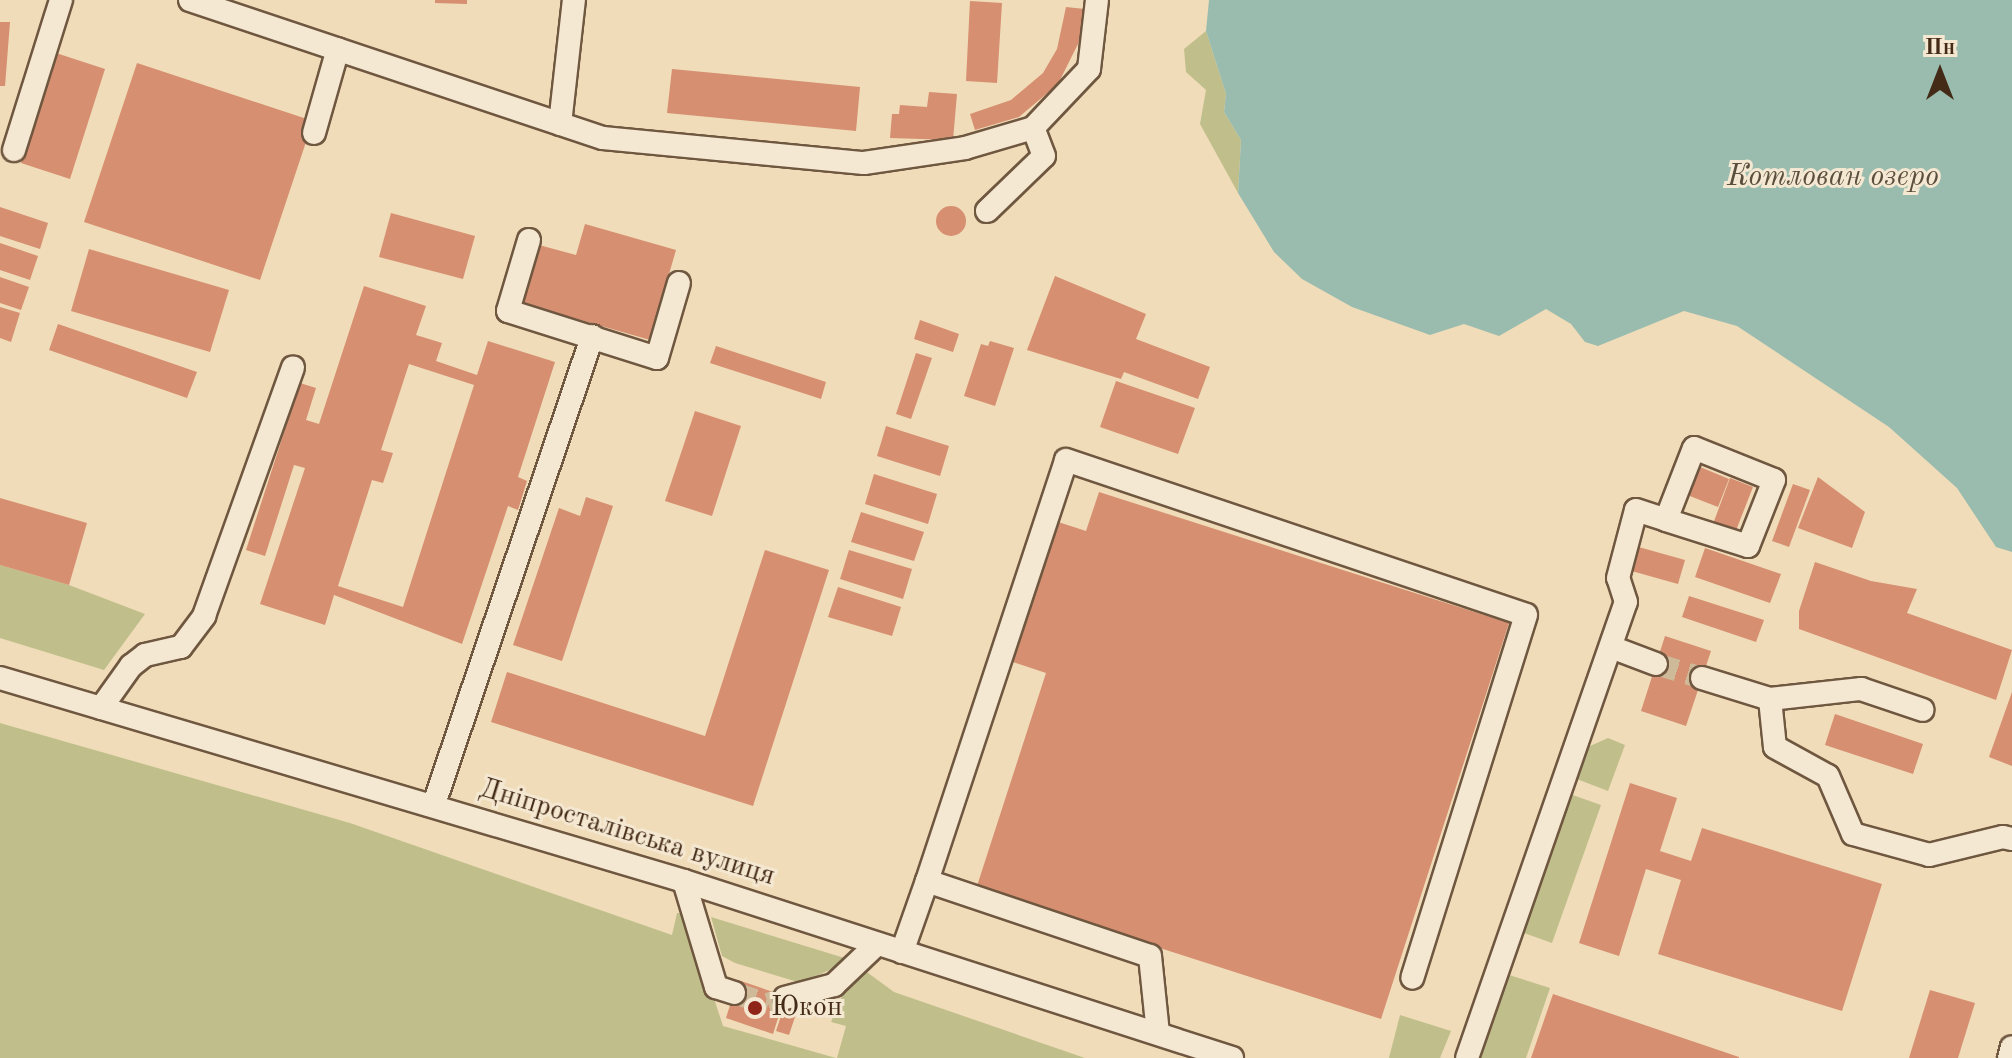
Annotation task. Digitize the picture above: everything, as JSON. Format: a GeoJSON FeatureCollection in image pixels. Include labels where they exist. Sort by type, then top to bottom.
{"type":"FeatureCollection","features":[{"type":"Feature","properties":{"kind":"street"},"geometry":{"type":"LineString","coordinates":[[14,150],[61,0]]}},
{"type":"Feature","properties":{"kind":"street"},"geometry":{"type":"LineString","coordinates":[[190,0],[603,138],[864,163],[965,148],[1033,128],[1089,69],[1097,0]]}},
{"type":"Feature","properties":{"kind":"street"},"geometry":{"type":"LineString","coordinates":[[560,124],[574,0]]}},
{"type":"Feature","properties":{"kind":"street"},"geometry":{"type":"LineString","coordinates":[[314,133],[338,49]]}},
{"type":"Feature","properties":{"kind":"street"},"geometry":{"type":"LineString","coordinates":[[987,211],[1044,156],[1033,128]]}},
{"type":"Feature","properties":{"kind":"street"},"geometry":{"type":"LineString","coordinates":[[529,240],[508,311],[657,358],[679,283]]}},
{"type":"Feature","properties":{"kind":"street"},"geometry":{"type":"LineString","coordinates":[[434,804],[592,336]]}},
{"type":"Feature","properties":{"kind":"street"},"geometry":{"type":"LineString","coordinates":[[101,708],[131,666],[145,655],[181,647],[204,616],[293,367]]}},
{"type":"Feature","properties":{"kind":"street"},"geometry":{"type":"LineString","coordinates":[[1467,1058],[1626,602],[1618,578],[1636,510],[1666,520],[1748,546],[1774,480],[1694,448],[1666,520]]}},
{"type":"Feature","properties":{"kind":"street"},"geometry":{"type":"LineString","coordinates":[[902,952],[1066,460],[1526,615],[1412,978]]}},
{"type":"Feature","properties":{"kind":"street"},"geometry":{"type":"LineString","coordinates":[[1611,647],[1656,664]]}},
{"type":"Feature","properties":{"kind":"street","name":"Дніпросталівська вулиця"},"geometry":{"type":"LineString","coordinates":[[0,678],[434,804],[684,881],[1232,1058]]}},
{"type":"Feature","properties":{"kind":"street"},"geometry":{"type":"LineString","coordinates":[[1702,678],[1770,699],[1861,689],[1923,710]]}},
{"type":"Feature","properties":{"kind":"street"},"geometry":{"type":"LineString","coordinates":[[1770,699],[1775,747],[1828,776],[1853,834],[1929,855],[2003,837],[2012,839]]}},
{"type":"Feature","properties":{"kind":"street"},"geometry":{"type":"LineString","coordinates":[[684,881],[716,987],[734,993]]}},
{"type":"Feature","properties":{"kind":"street"},"geometry":{"type":"LineString","coordinates":[[927,881],[1150,956],[1158,1033]]}},
{"type":"Feature","properties":{"kind":"street"},"geometry":{"type":"LineString","coordinates":[[785,998],[834,985],[877,944]]}},
{"type":"Feature","properties":{"kind":"street"},"geometry":{"type":"LineString","coordinates":[[2009,1058],[2012,1047]]}},
{"type":"Feature","properties":{"kind":"shaded area"},"geometry":{"type":"Polygon","coordinates":[[[1206,31],[1226,94],[1224,112],[1241,140],[1238,193],[1200,124],[1206,90],[1186,72],[1184,49],[1206,31]]]}},
{"type":"Feature","properties":{"kind":"shaded area"},"geometry":{"type":"Polygon","coordinates":[[[0,565],[69,585],[145,614],[104,670],[0,638],[0,565]]]}},
{"type":"Feature","properties":{"kind":"shaded area"},"geometry":{"type":"Polygon","coordinates":[[[0,723],[350,823],[672,935],[677,913],[686,913],[723,1026],[836,1058],[0,1058],[0,723]]]}},
{"type":"Feature","properties":{"kind":"shaded area"},"geometry":{"type":"Polygon","coordinates":[[[1608,738],[1625,745],[1608,791],[1569,776],[1579,751],[1608,738]]]}},
{"type":"Feature","properties":{"kind":"shaded area"},"geometry":{"type":"Polygon","coordinates":[[[1567,793],[1601,805],[1552,943],[1518,931],[1567,793]]]}},
{"type":"Feature","properties":{"kind":"shaded area"},"geometry":{"type":"Polygon","coordinates":[[[711,917],[851,960],[801,983],[735,963],[722,956],[711,917]]]}},
{"type":"Feature","properties":{"kind":"shaded area"},"geometry":{"type":"Polygon","coordinates":[[[864,970],[894,992],[1085,1058],[837,1058],[846,1026],[831,1022],[846,987],[864,970]]]}},
{"type":"Feature","properties":{"kind":"shaded area"},"geometry":{"type":"Polygon","coordinates":[[[1506,974],[1550,988],[1526,1058],[1478,1058],[1506,974]]]}},
{"type":"Feature","properties":{"kind":"shaded area"},"geometry":{"type":"Polygon","coordinates":[[[1400,1015],[1451,1031],[1440,1058],[1389,1058],[1400,1015]]]}},
{"type":"Feature","properties":{"kind":"water","name":"Котлован озеро"},"geometry":{"type":"Polygon","coordinates":[[[1209,0],[2012,0],[2012,552],[1996,547],[1957,488],[1889,427],[1737,326],[1684,311],[1598,346],[1585,342],[1571,324],[1546,309],[1499,336],[1464,324],[1430,335],[1352,307],[1302,279],[1274,252],[1238,193],[1241,140],[1224,112],[1226,94],[1206,31],[1209,0]]]}},
{"type":"Feature","properties":{"kind":"building"},"geometry":{"type":"Polygon","coordinates":[[[435,0],[467,0],[467,4],[435,3],[435,0]]]}},
{"type":"Feature","properties":{"kind":"building"},"geometry":{"type":"Polygon","coordinates":[[[970,1],[1002,3],[997,83],[966,81],[970,1]]]}},
{"type":"Feature","properties":{"kind":"building"},"geometry":{"type":"Polygon","coordinates":[[[1066,7],[1085,9],[1079,42],[1058,84],[1019,117],[975,130],[970,114],[1011,100],[1043,73],[1057,49],[1066,7]]]}},
{"type":"Feature","properties":{"kind":"building"},"geometry":{"type":"Polygon","coordinates":[[[0,22],[10,22],[5,86],[0,86],[0,22]]]}},
{"type":"Feature","properties":{"kind":"building"},"geometry":{"type":"Polygon","coordinates":[[[56,53],[105,69],[70,179],[21,163],[56,53]]]}},
{"type":"Feature","properties":{"kind":"building"},"geometry":{"type":"Polygon","coordinates":[[[137,63],[313,121],[260,280],[84,222],[137,63]]]}},
{"type":"Feature","properties":{"kind":"building"},"geometry":{"type":"Polygon","coordinates":[[[672,69],[860,87],[856,131],[667,113],[672,69]]]}},
{"type":"Feature","properties":{"kind":"building"},"geometry":{"type":"Polygon","coordinates":[[[929,92],[957,94],[953,140],[890,138],[892,114],[899,114],[900,105],[927,107],[929,92]]]}},
{"type":"Feature","properties":{"kind":"building"},"geometry":{"type":"Polygon","coordinates":[[[951,206],[957,207],[965,215],[965,227],[957,235],[951,236],[945,235],[937,227],[936,221],[937,215],[945,207],[951,206]]]}},
{"type":"Feature","properties":{"kind":"building"},"geometry":{"type":"Polygon","coordinates":[[[0,207],[48,223],[40,249],[0,236],[0,207]]]}},
{"type":"Feature","properties":{"kind":"building"},"geometry":{"type":"Polygon","coordinates":[[[391,213],[475,236],[463,279],[379,257],[391,213]]]}},
{"type":"Feature","properties":{"kind":"building"},"geometry":{"type":"Polygon","coordinates":[[[585,224],[676,250],[650,340],[522,303],[539,245],[576,255],[585,224]]]}},
{"type":"Feature","properties":{"kind":"building"},"geometry":{"type":"Polygon","coordinates":[[[0,243],[38,256],[30,280],[0,270],[0,243]]]}},
{"type":"Feature","properties":{"kind":"building"},"geometry":{"type":"Polygon","coordinates":[[[89,249],[229,290],[210,352],[71,311],[89,249]]]}},
{"type":"Feature","properties":{"kind":"building"},"geometry":{"type":"Polygon","coordinates":[[[1055,276],[1146,314],[1136,339],[1210,367],[1198,399],[1124,372],[1121,379],[1027,350],[1055,276]]]}},
{"type":"Feature","properties":{"kind":"building"},"geometry":{"type":"Polygon","coordinates":[[[0,277],[29,287],[21,310],[0,303],[0,277]]]}},
{"type":"Feature","properties":{"kind":"building"},"geometry":{"type":"Polygon","coordinates":[[[364,286],[426,306],[416,335],[442,343],[436,361],[477,375],[488,341],[555,362],[518,477],[527,481],[518,510],[508,506],[462,644],[334,595],[325,625],[260,604],[305,468],[294,465],[265,556],[246,550],[300,383],[316,388],[306,420],[319,424],[364,286]],[[409,364],[381,450],[393,453],[383,483],[372,480],[338,586],[403,607],[474,385],[409,364]]]}},
{"type":"Feature","properties":{"kind":"building"},"geometry":{"type":"Polygon","coordinates":[[[0,307],[20,313],[11,342],[0,338],[0,307]]]}},
{"type":"Feature","properties":{"kind":"building"},"geometry":{"type":"Polygon","coordinates":[[[920,320],[959,334],[953,352],[914,339],[920,320]]]}},
{"type":"Feature","properties":{"kind":"building"},"geometry":{"type":"Polygon","coordinates":[[[58,324],[197,372],[187,398],[49,350],[58,324]]]}},
{"type":"Feature","properties":{"kind":"building"},"geometry":{"type":"Polygon","coordinates":[[[990,341],[1014,348],[995,406],[964,396],[981,344],[988,346],[990,341]]]}},
{"type":"Feature","properties":{"kind":"building"},"geometry":{"type":"Polygon","coordinates":[[[716,346],[826,382],[821,399],[710,363],[716,346]]]}},
{"type":"Feature","properties":{"kind":"building"},"geometry":{"type":"Polygon","coordinates":[[[916,353],[932,358],[911,419],[896,414],[916,353]]]}},
{"type":"Feature","properties":{"kind":"building"},"geometry":{"type":"Polygon","coordinates":[[[1116,381],[1195,408],[1178,454],[1100,427],[1116,381]]]}},
{"type":"Feature","properties":{"kind":"building"},"geometry":{"type":"Polygon","coordinates":[[[695,411],[741,426],[712,516],[665,501],[695,411]]]}},
{"type":"Feature","properties":{"kind":"building"},"geometry":{"type":"Polygon","coordinates":[[[886,426],[949,446],[940,476],[877,456],[886,426]]]}},
{"type":"Feature","properties":{"kind":"building"},"geometry":{"type":"Polygon","coordinates":[[[1693,464],[1729,479],[1718,507],[1682,493],[1693,464]]]}},
{"type":"Feature","properties":{"kind":"building"},"geometry":{"type":"Polygon","coordinates":[[[874,474],[937,494],[928,524],[865,504],[874,474]]]}},
{"type":"Feature","properties":{"kind":"building"},"geometry":{"type":"Polygon","coordinates":[[[1818,477],[1865,512],[1852,548],[1798,528],[1818,477]]]}},
{"type":"Feature","properties":{"kind":"building"},"geometry":{"type":"Polygon","coordinates":[[[1730,478],[1753,487],[1735,533],[1713,524],[1730,478]]]}},
{"type":"Feature","properties":{"kind":"building"},"geometry":{"type":"Polygon","coordinates":[[[1793,484],[1810,490],[1789,547],[1772,541],[1793,484]]]}},
{"type":"Feature","properties":{"kind":"building"},"geometry":{"type":"Polygon","coordinates":[[[1099,492],[1509,623],[1381,1019],[976,889],[1046,673],[1007,660],[1052,520],[1086,531],[1099,492]]]}},
{"type":"Feature","properties":{"kind":"building"},"geometry":{"type":"Polygon","coordinates":[[[586,497],[613,506],[562,661],[513,645],[559,508],[580,516],[586,497]]]}},
{"type":"Feature","properties":{"kind":"building"},"geometry":{"type":"Polygon","coordinates":[[[0,498],[87,523],[69,585],[0,565],[0,498]]]}},
{"type":"Feature","properties":{"kind":"building"},"geometry":{"type":"Polygon","coordinates":[[[861,512],[924,532],[914,561],[851,542],[861,512]]]}},
{"type":"Feature","properties":{"kind":"building"},"geometry":{"type":"Polygon","coordinates":[[[1635,546],[1685,560],[1678,584],[1628,570],[1635,546]]]}},
{"type":"Feature","properties":{"kind":"building"},"geometry":{"type":"Polygon","coordinates":[[[1705,548],[1781,574],[1770,603],[1695,577],[1705,548]]]}},
{"type":"Feature","properties":{"kind":"building"},"geometry":{"type":"Polygon","coordinates":[[[765,550],[829,570],[753,806],[491,722],[507,672],[705,736],[765,550]]]}},
{"type":"Feature","properties":{"kind":"building"},"geometry":{"type":"Polygon","coordinates":[[[849,550],[912,569],[903,599],[840,579],[849,550]]]}},
{"type":"Feature","properties":{"kind":"building"},"geometry":{"type":"Polygon","coordinates":[[[1815,562],[1871,581],[1917,589],[1907,613],[2012,650],[1996,700],[1799,629],[1799,611],[1815,562]]]}},
{"type":"Feature","properties":{"kind":"building"},"geometry":{"type":"Polygon","coordinates":[[[838,587],[901,607],[892,636],[828,617],[838,587]]]}},
{"type":"Feature","properties":{"kind":"building"},"geometry":{"type":"Polygon","coordinates":[[[1689,596],[1764,620],[1756,642],[1682,617],[1689,596]]]}},
{"type":"Feature","properties":{"kind":"building"},"geometry":{"type":"Polygon","coordinates":[[[1665,636],[1711,651],[1686,726],[1641,711],[1665,636]]]}},
{"type":"Feature","properties":{"kind":"building"},"geometry":{"type":"Polygon","coordinates":[[[2012,692],[2012,766],[1989,757],[2012,692]]]}},
{"type":"Feature","properties":{"kind":"building"},"geometry":{"type":"Polygon","coordinates":[[[1835,714],[1923,744],[1913,774],[1825,745],[1835,714]]]}},
{"type":"Feature","properties":{"kind":"building"},"geometry":{"type":"Polygon","coordinates":[[[1630,783],[1677,798],[1660,851],[1691,861],[1702,828],[1882,884],[1842,1011],[1658,954],[1681,880],[1646,869],[1619,956],[1579,943],[1630,783]]]}},
{"type":"Feature","properties":{"kind":"building","name":"Юкон"},"geometry":{"type":"Polygon","coordinates":[[[738,980],[785,996],[773,1034],[726,1018],[738,980]]]}},
{"type":"Feature","properties":{"kind":"building"},"geometry":{"type":"Polygon","coordinates":[[[1930,990],[1975,1003],[1958,1058],[1909,1058],[1930,990]]]}},
{"type":"Feature","properties":{"kind":"building"},"geometry":{"type":"Polygon","coordinates":[[[1553,994],[1739,1057],[1739,1058],[1531,1058],[1553,994]]]}},
{"type":"Feature","properties":{"kind":"building"},"geometry":{"type":"Polygon","coordinates":[[[786,1001],[799,1005],[789,1035],[776,1031],[786,1001]]]}},
{"type":"Feature","properties":{"kind":"tunnel"},"geometry":{"type":"LineString","coordinates":[[1656,664],[1702,678]]}},
{"type":"Feature","properties":{"kind":"tunnel"},"geometry":{"type":"LineString","coordinates":[[734,993],[768,1004],[785,998]]}},
{"type":"Feature","properties":{"kind":"place","name":"Юкон"},"geometry":{"type":"Point","coordinates":[755,1008]}}]}
